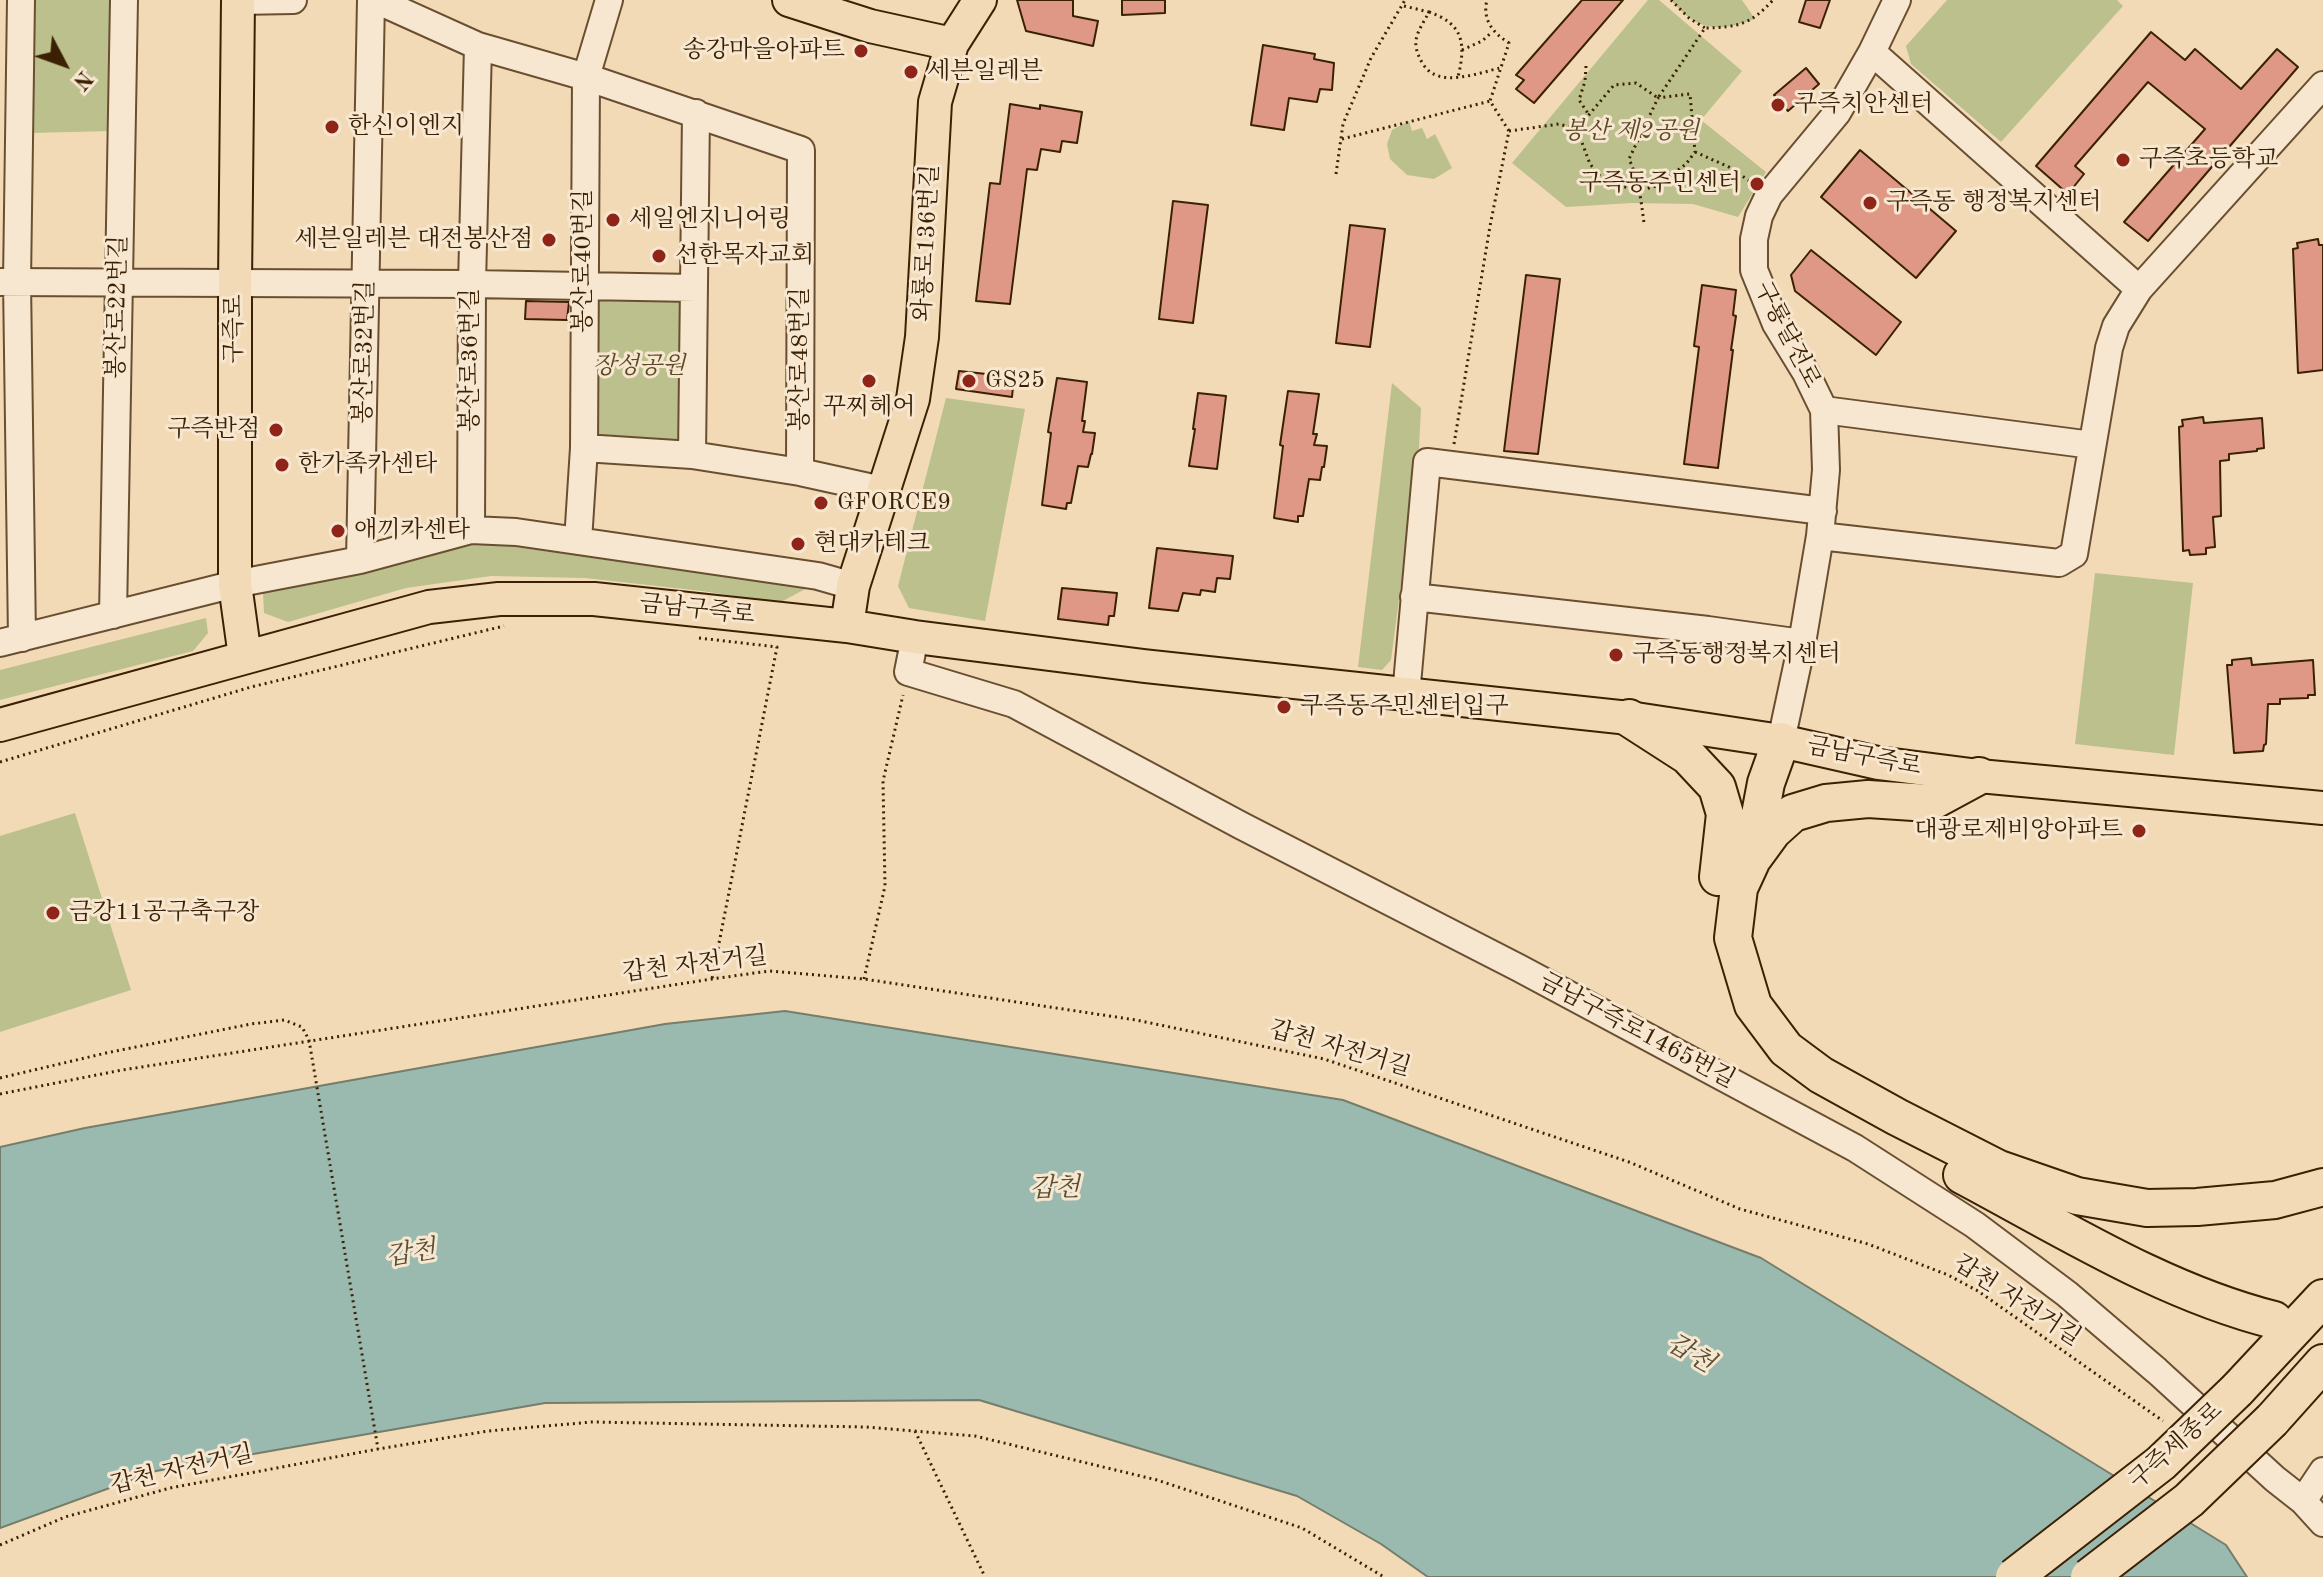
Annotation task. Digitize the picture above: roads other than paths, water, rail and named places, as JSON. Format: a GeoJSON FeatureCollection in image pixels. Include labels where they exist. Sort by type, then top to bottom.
{"type":"FeatureCollection","features":[{"type":"Feature","properties":{"kind":"highway"},"geometry":{"type":"LineString","coordinates":[[1629,718],[1688,756],[1717,787],[1725,814],[1712,951],[1727,1005],[1772,1064],[1828,1104],[2144,1271],[2234,1310],[2274,1320]]}},
{"type":"Feature","properties":{"kind":"highway"},"geometry":{"type":"LineString","coordinates":[[1718,877],[1766,783],[1781,741]]}},
{"type":"Feature","properties":{"kind":"highway"},"geometry":{"type":"LineString","coordinates":[[1979,776],[1929,803],[1868,799],[1826,803],[1793,813],[1773,831],[1751,862],[1739,888],[1733,938],[1753,1005],[1786,1049],[1821,1075],[1999,1169],[2077,1196],[2147,1208],[2197,1207],[2275,1200],[2323,1187]]}},
{"type":"Feature","properties":{"kind":"highway"},"geometry":{"type":"LineString","coordinates":[[1751,862],[1766,783]]}},
{"type":"Feature","properties":{"kind":"highway","name":"구즉세종로"},"geometry":{"type":"LineString","coordinates":[[2014,1577],[2161,1463],[2237,1390],[2323,1298]]}},
{"type":"Feature","properties":{"kind":"highway","name":"구즉세종로"},"geometry":{"type":"LineString","coordinates":[[2089,1577],[2189,1500],[2272,1420],[2323,1363]]}},
{"type":"Feature","properties":{"kind":"main road"},"geometry":{"type":"LineString","coordinates":[[789,0],[870,26],[952,44]]}},
{"type":"Feature","properties":{"kind":"main road","name":"와룡로136번길"},"geometry":{"type":"LineString","coordinates":[[847,626],[853,586],[913,399],[922,337],[935,102],[952,44],[980,0]]}},
{"type":"Feature","properties":{"kind":"main road","name":"구즉로"},"geometry":{"type":"LineString","coordinates":[[238,1],[235,584],[245,657]]}},
{"type":"Feature","properties":{"kind":"main road","name":"금남구즉로"},"geometry":{"type":"LineString","coordinates":[[0,725],[429,607],[499,599],[594,599],[847,626],[915,637],[1406,695],[1629,718],[1781,741],[1878,763],[1979,776],[2323,808]]}},
{"type":"Feature","properties":{"kind":"street"},"geometry":{"type":"LineString","coordinates":[[21,0],[8,281],[11,640],[235,584],[360,560],[471,530],[516,532],[818,576],[853,586]]}},
{"type":"Feature","properties":{"kind":"street","name":"봉산로22번길"},"geometry":{"type":"LineString","coordinates":[[113,615],[124,0]]}},
{"type":"Feature","properties":{"kind":"street"},"geometry":{"type":"LineString","coordinates":[[238,1],[293,0]]}},
{"type":"Feature","properties":{"kind":"street"},"geometry":{"type":"LineString","coordinates":[[374,0],[478,46],[696,113],[692,455]]}},
{"type":"Feature","properties":{"kind":"street","name":"봉산로32번길"},"geometry":{"type":"LineString","coordinates":[[360,560],[374,0]]}},
{"type":"Feature","properties":{"kind":"street","name":"봉산로40번길"},"geometry":{"type":"LineString","coordinates":[[578,541],[584,448],[586,77],[609,0]]}},
{"type":"Feature","properties":{"kind":"street","name":"구룡달전로"},"geometry":{"type":"LineString","coordinates":[[1781,741],[1802,643],[1821,523],[1826,470],[1824,410],[1776,324],[1754,270],[1754,239],[1759,216],[1769,195],[1837,113],[1897,0]]}},
{"type":"Feature","properties":{"kind":"street","name":"봉산로36번길"},"geometry":{"type":"LineString","coordinates":[[471,530],[472,284],[478,46]]}},
{"type":"Feature","properties":{"kind":"street"},"geometry":{"type":"LineString","coordinates":[[1872,52],[2139,289]]}},
{"type":"Feature","properties":{"kind":"street"},"geometry":{"type":"LineString","coordinates":[[1406,695],[1427,462],[2059,563],[2074,554],[2109,348],[2116,326],[2139,289],[2323,85]]}},
{"type":"Feature","properties":{"kind":"street","name":"봉산로48번길"},"geometry":{"type":"LineString","coordinates":[[696,113],[801,150],[800,472]]}},
{"type":"Feature","properties":{"kind":"street"},"geometry":{"type":"LineString","coordinates":[[8,281],[694,288]]}},
{"type":"Feature","properties":{"kind":"street"},"geometry":{"type":"LineString","coordinates":[[1824,410],[2092,445]]}},
{"type":"Feature","properties":{"kind":"street"},"geometry":{"type":"LineString","coordinates":[[584,448],[692,455],[800,472],[882,490]]}},
{"type":"Feature","properties":{"kind":"street"},"geometry":{"type":"LineString","coordinates":[[1414,597],[1802,643]]}},
{"type":"Feature","properties":{"kind":"street","name":"금남구즉로1465번길"},"geometry":{"type":"LineString","coordinates":[[915,637],[908,672],[1014,704],[1855,1148],[1975,1225],[2067,1294],[2303,1501],[2323,1523]]}},
{"type":"Feature","properties":{"kind":"street"},"geometry":{"type":"LineString","coordinates":[[2303,1501],[2323,1471]]}},
{"type":"Feature","properties":{"kind":"water","name":"갑천"},"geometry":{"type":"Polygon","coordinates":[[[785,1011],[1343,1100],[1761,1258],[2226,1545],[2247,1577],[1428,1577],[1381,1544],[1297,1496],[979,1400],[545,1403],[156,1471],[0,1528],[0,1147],[85,1128],[665,1024],[785,1011]]]}},
{"type":"Feature","properties":{"kind":"place","name":"송강마을아파트"},"geometry":{"type":"Point","coordinates":[861,51]}},
{"type":"Feature","properties":{"kind":"place","name":"세븐일레븐"},"geometry":{"type":"Point","coordinates":[911,72]}},
{"type":"Feature","properties":{"kind":"place","name":"구즉치안센터"},"geometry":{"type":"Point","coordinates":[1778,105]}},
{"type":"Feature","properties":{"kind":"place","name":"한신이엔지"},"geometry":{"type":"Point","coordinates":[332,127]}},
{"type":"Feature","properties":{"kind":"place","name":"구즉초등학교"},"geometry":{"type":"Point","coordinates":[2123,160]}},
{"type":"Feature","properties":{"kind":"place","name":"구즉동주민센터"},"geometry":{"type":"Point","coordinates":[1757,184]}},
{"type":"Feature","properties":{"kind":"place","name":"구즉동 행정복지센터"},"geometry":{"type":"Point","coordinates":[1870,203]}},
{"type":"Feature","properties":{"kind":"place","name":"세일엔지니어링"},"geometry":{"type":"Point","coordinates":[613,220]}},
{"type":"Feature","properties":{"kind":"place","name":"세븐일레븐 대전봉산점"},"geometry":{"type":"Point","coordinates":[549,240]}},
{"type":"Feature","properties":{"kind":"place","name":"선한목자교회"},"geometry":{"type":"Point","coordinates":[659,256]}},
{"type":"Feature","properties":{"kind":"place","name":"꾸찌헤어"},"geometry":{"type":"Point","coordinates":[869,381]}},
{"type":"Feature","properties":{"kind":"place","name":"GS25"},"geometry":{"type":"Point","coordinates":[969,381]}},
{"type":"Feature","properties":{"kind":"place","name":"구즉반점"},"geometry":{"type":"Point","coordinates":[276,430]}},
{"type":"Feature","properties":{"kind":"place","name":"한가족카센타"},"geometry":{"type":"Point","coordinates":[282,465]}},
{"type":"Feature","properties":{"kind":"place","name":"GFORCE9"},"geometry":{"type":"Point","coordinates":[821,503]}},
{"type":"Feature","properties":{"kind":"place","name":"애끼카센타"},"geometry":{"type":"Point","coordinates":[338,531]}},
{"type":"Feature","properties":{"kind":"place","name":"현대카테크"},"geometry":{"type":"Point","coordinates":[798,544]}},
{"type":"Feature","properties":{"kind":"place","name":"구즉동행정복지센터"},"geometry":{"type":"Point","coordinates":[1616,655]}},
{"type":"Feature","properties":{"kind":"place","name":"구즉동주민센터입구"},"geometry":{"type":"Point","coordinates":[1284,707]}},
{"type":"Feature","properties":{"kind":"place","name":"대광로제비앙아파트"},"geometry":{"type":"Point","coordinates":[2139,831]}},
{"type":"Feature","properties":{"kind":"place","name":"금강11공구축구장"},"geometry":{"type":"Point","coordinates":[53,913]}},
{"type":"Feature","properties":{"kind":"park label","name":"봉산 제2공원"},"geometry":{"type":"Point","coordinates":[1631,132]}},
{"type":"Feature","properties":{"kind":"park label","name":"장성공원"},"geometry":{"type":"Point","coordinates":[639,367]}}]}
